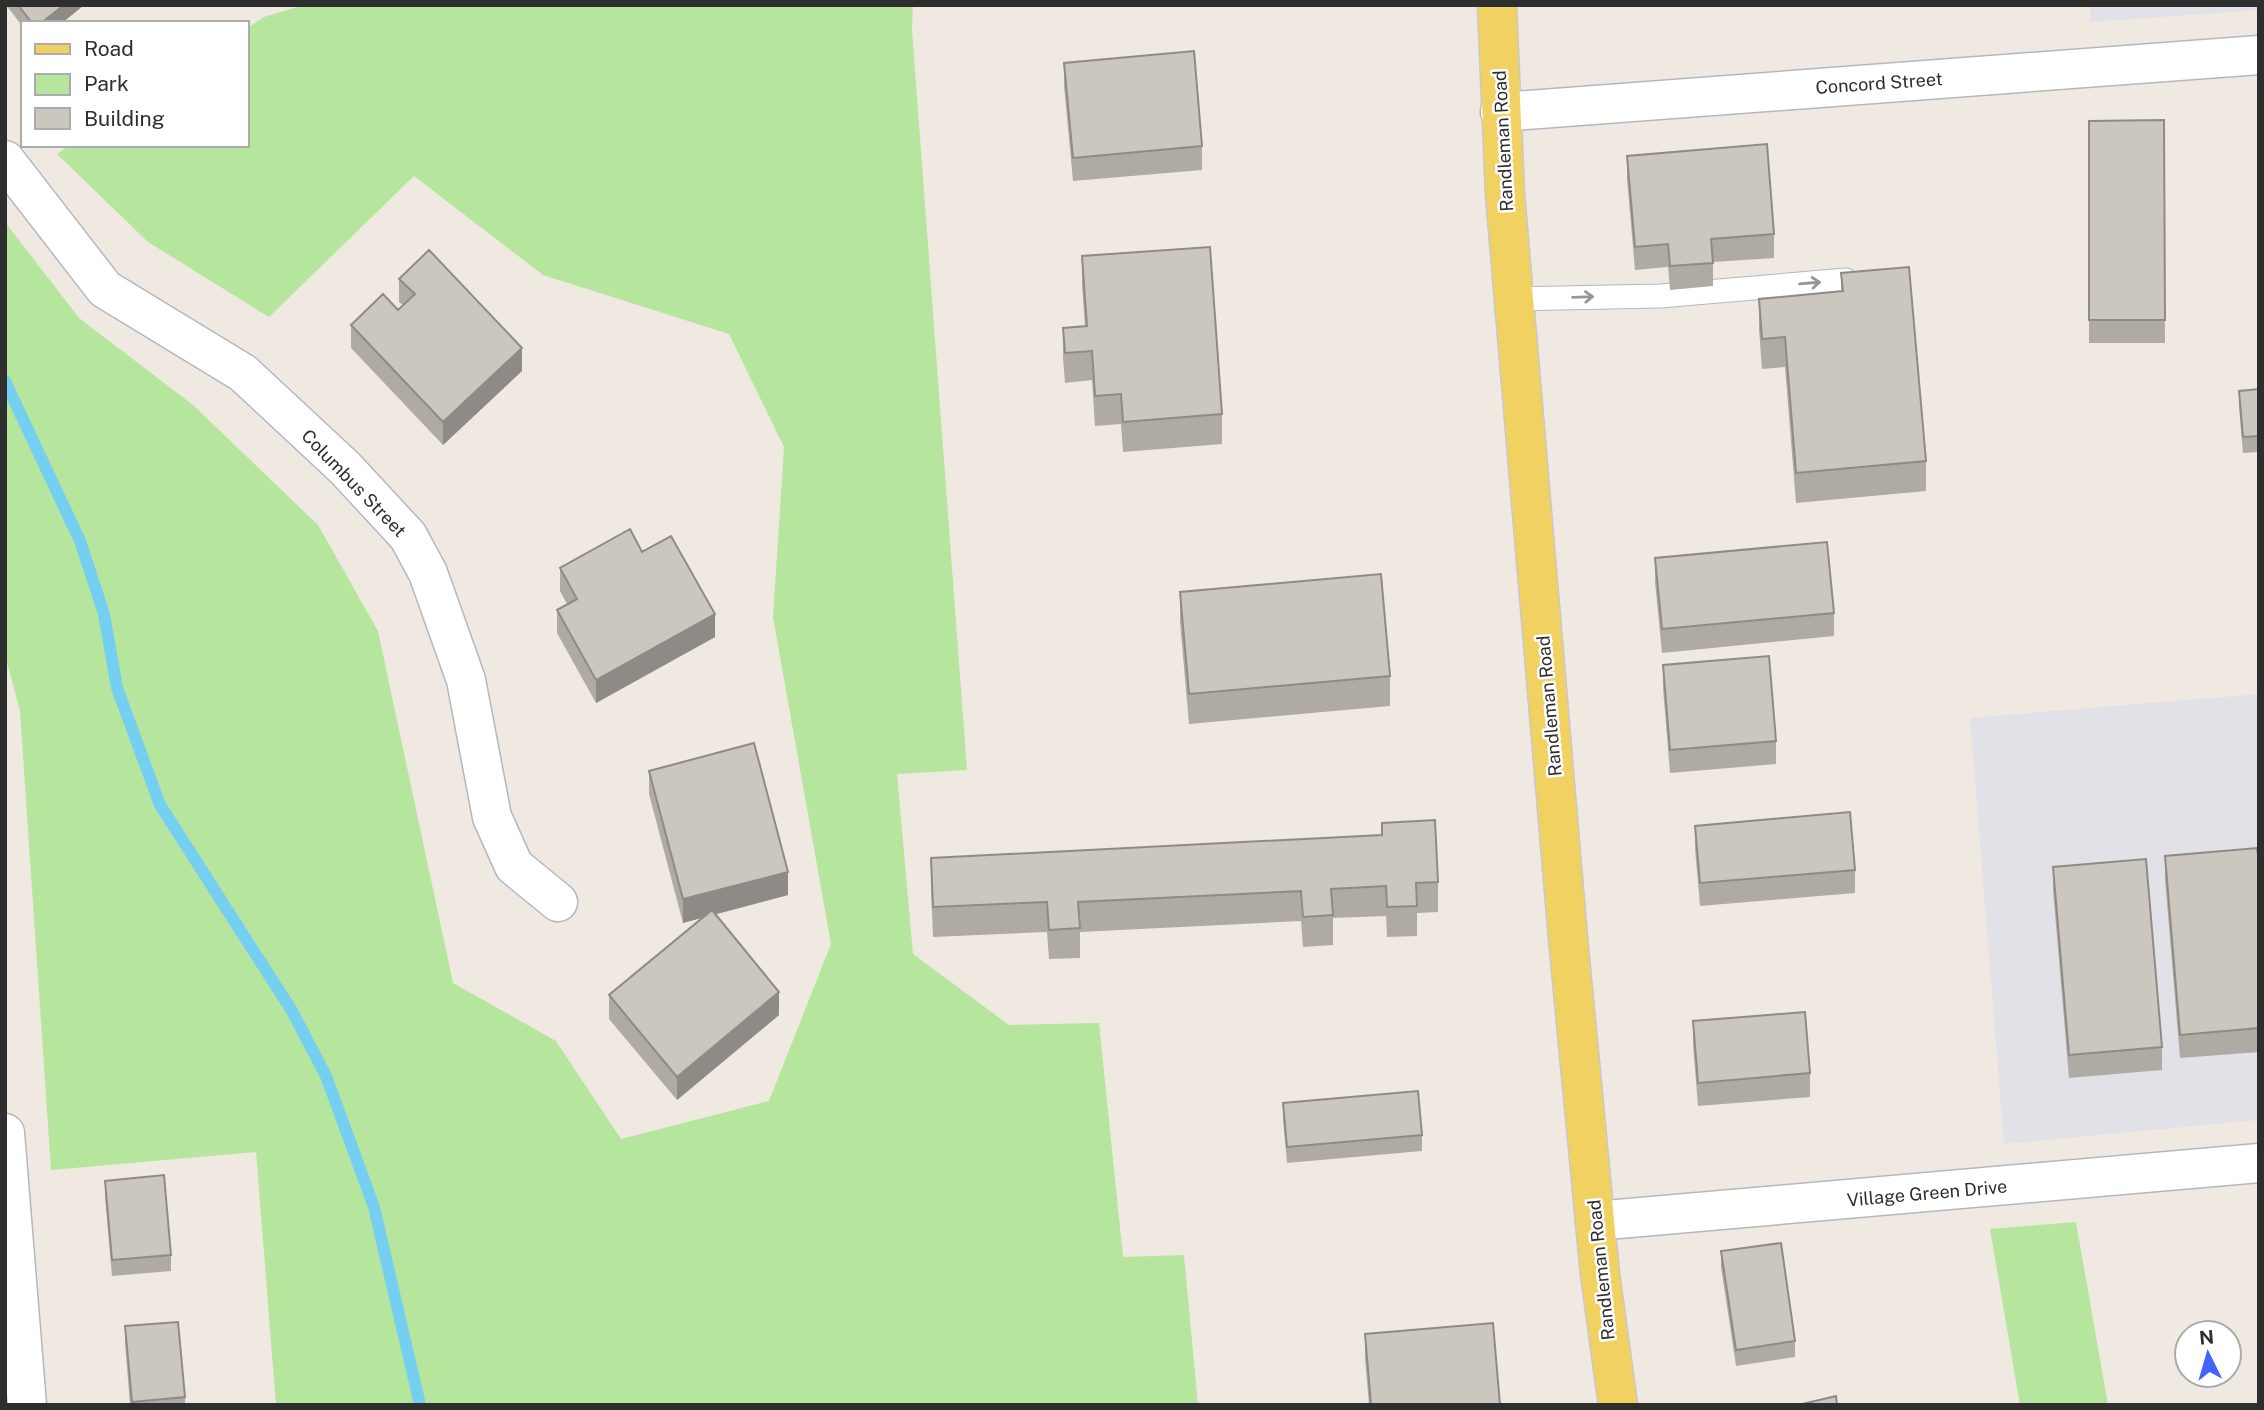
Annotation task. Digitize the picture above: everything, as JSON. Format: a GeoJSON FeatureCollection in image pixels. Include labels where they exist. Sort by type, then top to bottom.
{"type":"FeatureCollection","features":[{"type":"Feature","properties":{"kind":"main road","name":"Randleman Road"},"geometry":{"type":"LineString","coordinates":[[1497,5],[1500,112],[1514,299],[1595,1221],[1618,1405]]}},
{"type":"Feature","properties":{"kind":"street","name":"Concord Street"},"geometry":{"type":"LineString","coordinates":[[1500,112],[2259,55]]}},
{"type":"Feature","properties":{"kind":"street","name":"Columbus Street"},"geometry":{"type":"LineString","coordinates":[[5,160],[105,289],[243,373],[345,468],[408,536],[428,573],[466,680],[492,817],[514,866],[558,902]]}},
{"type":"Feature","properties":{"kind":"street"},"geometry":{"type":"LineString","coordinates":[[5,1133],[27,1405]]}},
{"type":"Feature","properties":{"kind":"street","name":"Village Green Drive"},"geometry":{"type":"LineString","coordinates":[[1595,1221],[2259,1163]]}},
{"type":"Feature","properties":{"kind":"lane"},"geometry":{"type":"LineString","coordinates":[[1514,299],[1660,296],[1846,280]]}},
{"type":"Feature","properties":{"kind":"shaded area"},"geometry":{"type":"Polygon","coordinates":[[[2090,5],[2259,5],[2259,10],[2090,22],[2090,5]]]}},
{"type":"Feature","properties":{"kind":"shaded area"},"geometry":{"type":"Polygon","coordinates":[[[2259,694],[2259,1120],[2004,1144],[1970,718],[2259,694]]]}},
{"type":"Feature","properties":{"kind":"green space"},"geometry":{"type":"Polygon","coordinates":[[[304,5],[913,5],[912,30],[967,770],[897,774],[913,954],[1009,1025],[1099,1023],[1123,1257],[1184,1255],[1198,1405],[276,1405],[256,1152],[51,1170],[20,711],[5,655],[5,222],[79,318],[193,405],[318,525],[378,631],[453,983],[556,1041],[621,1139],[769,1101],[831,944],[773,617],[784,447],[729,334],[543,275],[414,176],[269,317],[148,242],[57,154],[67,147],[248,147],[248,27],[264,17],[304,5]]]}},
{"type":"Feature","properties":{"kind":"green space"},"geometry":{"type":"Polygon","coordinates":[[[2076,1222],[2108,1405],[2020,1405],[1990,1229],[2076,1222]]]}},
{"type":"Feature","properties":{"kind":"building"},"geometry":{"type":"Polygon","coordinates":[[[18,5],[64,5],[44,21],[30,21],[18,5]]]}},
{"type":"Feature","properties":{"kind":"building"},"geometry":{"type":"Polygon","coordinates":[[[1194,51],[1202,146],[1073,158],[1064,63],[1194,51]]]}},
{"type":"Feature","properties":{"kind":"building"},"geometry":{"type":"Polygon","coordinates":[[[2164,120],[2165,320],[2089,320],[2089,121],[2164,120]]]}},
{"type":"Feature","properties":{"kind":"building"},"geometry":{"type":"Polygon","coordinates":[[[1767,144],[1774,234],[1711,239],[1713,263],[1670,266],[1668,244],[1635,247],[1627,156],[1767,144]]]}},
{"type":"Feature","properties":{"kind":"building"},"geometry":{"type":"Polygon","coordinates":[[[1210,247],[1222,414],[1123,422],[1121,394],[1095,396],[1092,351],[1065,353],[1063,328],[1087,326],[1082,256],[1210,247]]]}},
{"type":"Feature","properties":{"kind":"building"},"geometry":{"type":"Polygon","coordinates":[[[429,250],[522,348],[443,422],[351,325],[383,294],[398,310],[415,294],[399,279],[429,250]]]}},
{"type":"Feature","properties":{"kind":"building"},"geometry":{"type":"Polygon","coordinates":[[[1909,267],[1926,461],[1796,473],[1785,337],[1762,339],[1759,299],[1843,291],[1841,273],[1909,267]]]}},
{"type":"Feature","properties":{"kind":"building"},"geometry":{"type":"Polygon","coordinates":[[[2259,389],[2259,436],[2243,437],[2239,391],[2259,389]]]}},
{"type":"Feature","properties":{"kind":"building"},"geometry":{"type":"Polygon","coordinates":[[[630,529],[642,552],[671,536],[715,614],[596,680],[557,610],[577,599],[560,568],[630,529]]]}},
{"type":"Feature","properties":{"kind":"building"},"geometry":{"type":"Polygon","coordinates":[[[1827,542],[1834,613],[1662,629],[1655,558],[1827,542]]]}},
{"type":"Feature","properties":{"kind":"building"},"geometry":{"type":"Polygon","coordinates":[[[1381,574],[1390,676],[1189,694],[1180,592],[1381,574]]]}},
{"type":"Feature","properties":{"kind":"building"},"geometry":{"type":"Polygon","coordinates":[[[1769,656],[1776,741],[1670,750],[1663,665],[1769,656]]]}},
{"type":"Feature","properties":{"kind":"building"},"geometry":{"type":"Polygon","coordinates":[[[754,743],[788,872],[683,899],[649,771],[754,743]]]}},
{"type":"Feature","properties":{"kind":"building"},"geometry":{"type":"Polygon","coordinates":[[[1850,812],[1855,870],[1700,883],[1695,826],[1850,812]]]}},
{"type":"Feature","properties":{"kind":"building"},"geometry":{"type":"Polygon","coordinates":[[[1435,820],[1438,882],[1416,883],[1417,906],[1387,907],[1386,886],[1331,889],[1333,915],[1303,917],[1301,891],[1078,902],[1080,928],[1049,930],[1047,902],[933,907],[931,858],[1382,835],[1382,823],[1435,820]]]}},
{"type":"Feature","properties":{"kind":"building"},"geometry":{"type":"Polygon","coordinates":[[[2257,848],[2259,1028],[2180,1035],[2165,856],[2257,848]]]}},
{"type":"Feature","properties":{"kind":"building"},"geometry":{"type":"Polygon","coordinates":[[[2146,859],[2162,1047],[2069,1055],[2053,867],[2146,859]]]}},
{"type":"Feature","properties":{"kind":"building"},"geometry":{"type":"Polygon","coordinates":[[[712,910],[779,992],[677,1077],[609,995],[712,910]]]}},
{"type":"Feature","properties":{"kind":"building"},"geometry":{"type":"Polygon","coordinates":[[[1805,1012],[1810,1073],[1698,1083],[1693,1021],[1805,1012]]]}},
{"type":"Feature","properties":{"kind":"building"},"geometry":{"type":"Polygon","coordinates":[[[1418,1091],[1422,1135],[1287,1147],[1283,1103],[1418,1091]]]}},
{"type":"Feature","properties":{"kind":"building"},"geometry":{"type":"Polygon","coordinates":[[[164,1175],[171,1255],[112,1260],[105,1181],[164,1175]]]}},
{"type":"Feature","properties":{"kind":"building"},"geometry":{"type":"Polygon","coordinates":[[[1781,1243],[1795,1341],[1736,1350],[1721,1251],[1781,1243]]]}},
{"type":"Feature","properties":{"kind":"building"},"geometry":{"type":"Polygon","coordinates":[[[178,1322],[185,1397],[132,1402],[125,1326],[178,1322]]]}},
{"type":"Feature","properties":{"kind":"building"},"geometry":{"type":"Polygon","coordinates":[[[1493,1323],[1500,1405],[1371,1405],[1365,1334],[1493,1323]]]}},
{"type":"Feature","properties":{"kind":"building"},"geometry":{"type":"Polygon","coordinates":[[[1836,1396],[1837,1405],[1798,1405],[1836,1396]]]}},
{"type":"Feature","properties":{"kind":"waterway"},"geometry":{"type":"LineString","coordinates":[[5,381],[80,541],[104,614],[117,688],[160,805],[292,1011],[326,1076],[374,1207],[420,1405]]}}]}
